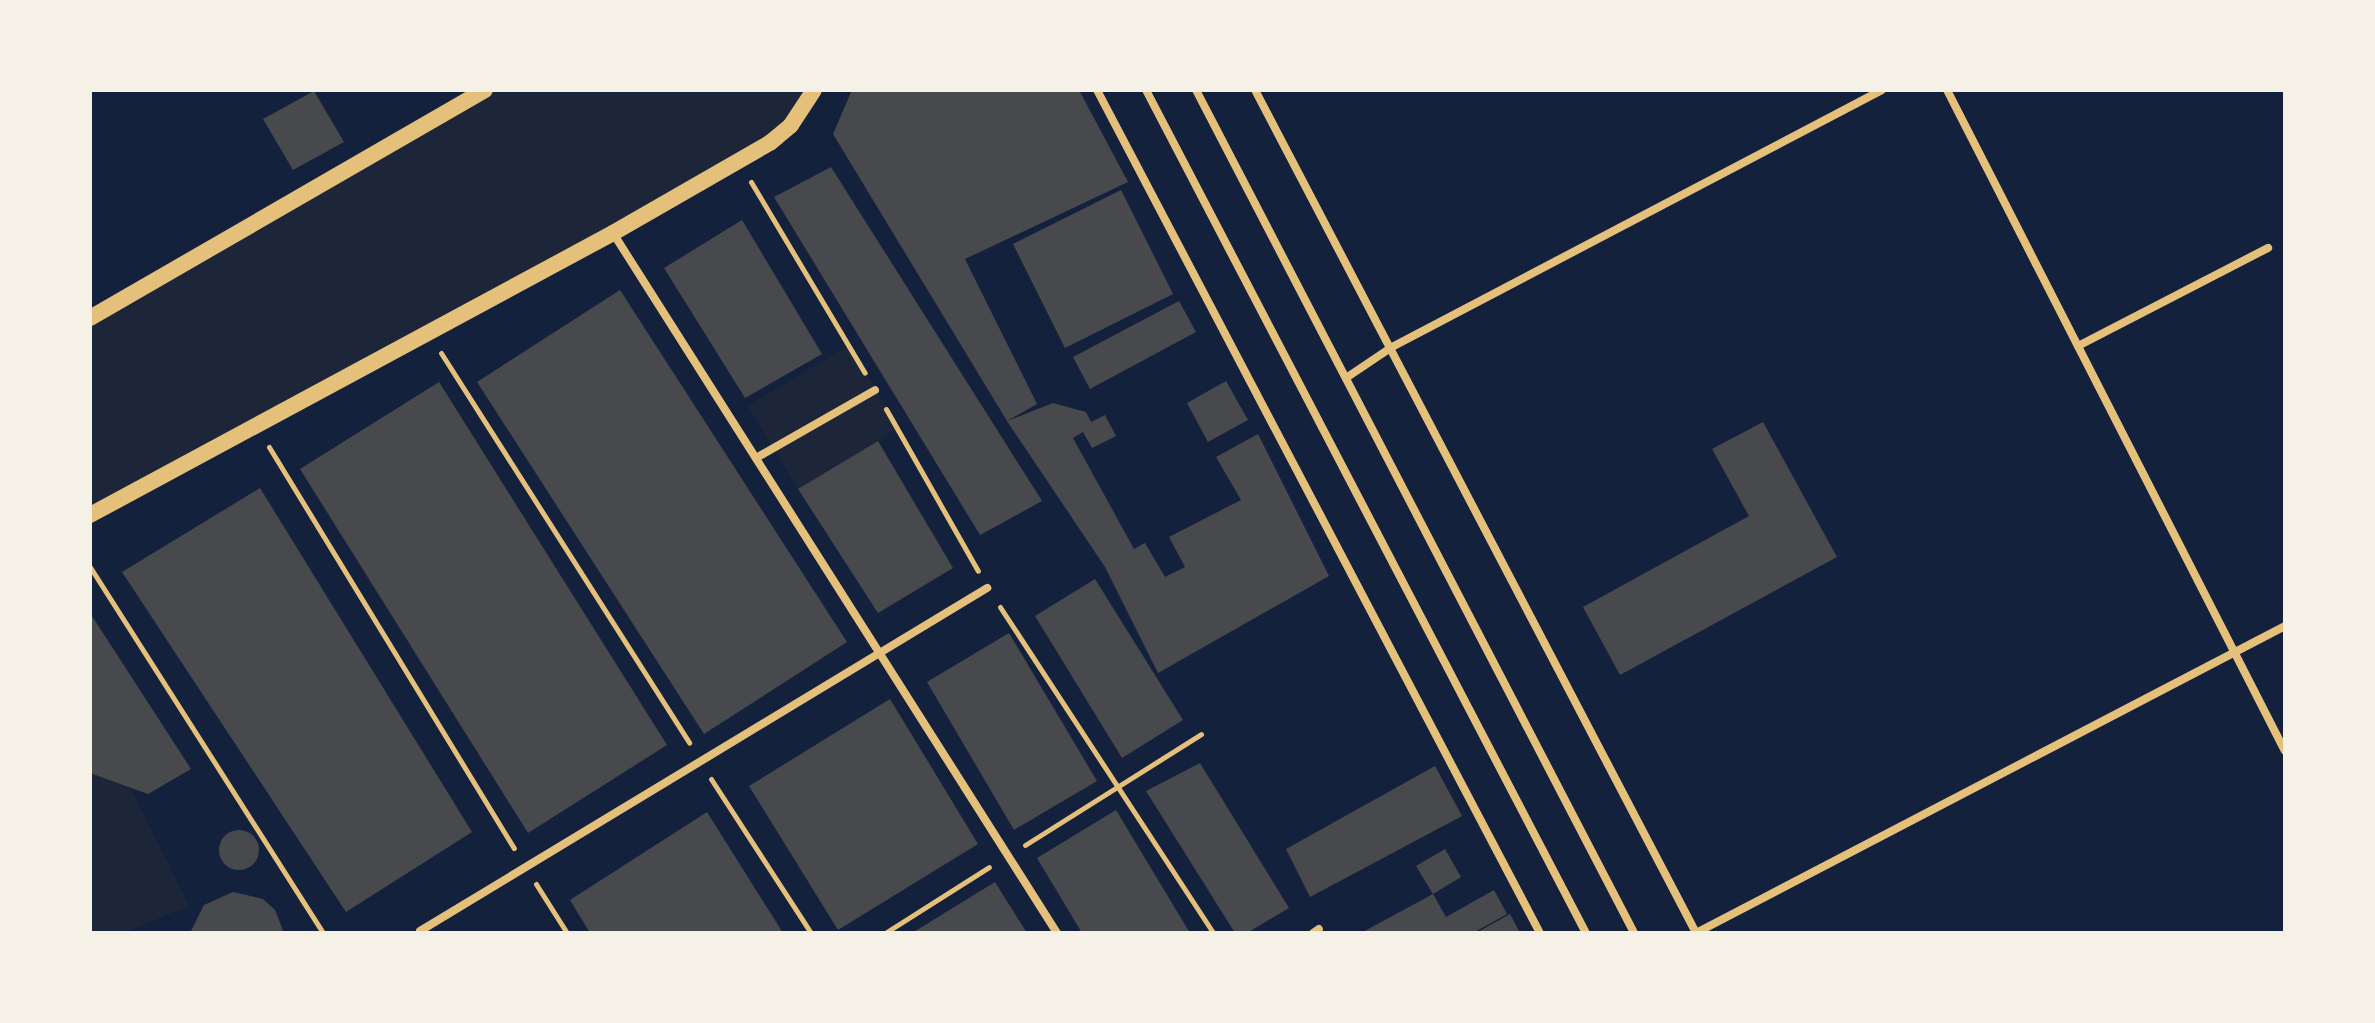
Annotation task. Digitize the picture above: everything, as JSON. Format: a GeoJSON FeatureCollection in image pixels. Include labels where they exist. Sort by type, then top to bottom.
{"type":"FeatureCollection","features":[{"type":"Feature","properties":{"kind":"main road"},"geometry":{"type":"LineString","coordinates":[[90,318],[485,90]]}},
{"type":"Feature","properties":{"kind":"main road"},"geometry":{"type":"LineString","coordinates":[[90,515],[613,233],[738,161],[791,125],[814,90]]}},
{"type":"Feature","properties":{"kind":"street"},"geometry":{"type":"LineString","coordinates":[[1097,90],[1540,933]]}},
{"type":"Feature","properties":{"kind":"street"},"geometry":{"type":"LineString","coordinates":[[1146,90],[1586,933]]}},
{"type":"Feature","properties":{"kind":"street"},"geometry":{"type":"LineString","coordinates":[[1196,90],[1634,933]]}},
{"type":"Feature","properties":{"kind":"street"},"geometry":{"type":"LineString","coordinates":[[1255,90],[1696,933],[2285,626]]}},
{"type":"Feature","properties":{"kind":"street"},"geometry":{"type":"LineString","coordinates":[[1346,378],[1392,347],[1882,90]]}},
{"type":"Feature","properties":{"kind":"street"},"geometry":{"type":"LineString","coordinates":[[1947,90],[2285,751]]}},
{"type":"Feature","properties":{"kind":"street"},"geometry":{"type":"LineString","coordinates":[[613,233],[1057,933]]}},
{"type":"Feature","properties":{"kind":"street"},"geometry":{"type":"LineString","coordinates":[[2078,346],[2268,248]]}},
{"type":"Feature","properties":{"kind":"street"},"geometry":{"type":"LineString","coordinates":[[756,458],[875,390]]}},
{"type":"Feature","properties":{"kind":"street"},"geometry":{"type":"LineString","coordinates":[[420,931],[987,588]]}},
{"type":"Feature","properties":{"kind":"path"},"geometry":{"type":"LineString","coordinates":[[738,161],[875,390],[987,588],[1213,933]]}},
{"type":"Feature","properties":{"kind":"path"},"geometry":{"type":"LineString","coordinates":[[428,332],[811,933]]}},
{"type":"Feature","properties":{"kind":"path"},"geometry":{"type":"LineString","coordinates":[[256,426],[567,933]]}},
{"type":"Feature","properties":{"kind":"path"},"geometry":{"type":"LineString","coordinates":[[90,567],[323,933]]}},
{"type":"Feature","properties":{"kind":"path"},"geometry":{"type":"LineString","coordinates":[[885,933],[1201,734]]}},
{"type":"Feature","properties":{"kind":"shaded area"},"geometry":{"type":"Polygon","coordinates":[[[490,90],[814,90],[791,125],[90,515],[90,323],[490,90]]]}},
{"type":"Feature","properties":{"kind":"shaded area"},"geometry":{"type":"Polygon","coordinates":[[[850,345],[899,428],[798,489],[748,406],[850,345]]]}},
{"type":"Feature","properties":{"kind":"shaded area"},"geometry":{"type":"Polygon","coordinates":[[[90,773],[130,787],[189,906],[122,933],[90,933],[90,773]]]}},
{"type":"Feature","properties":{"kind":"building"},"geometry":{"type":"Polygon","coordinates":[[[852,90],[1079,90],[1128,182],[965,259],[1037,404],[1007,421],[833,134],[852,90]]]}},
{"type":"Feature","properties":{"kind":"building"},"geometry":{"type":"Polygon","coordinates":[[[314,91],[344,142],[293,170],[263,119],[314,91]]]}},
{"type":"Feature","properties":{"kind":"building"},"geometry":{"type":"Polygon","coordinates":[[[831,167],[1042,501],[980,535],[774,197],[831,167]]]}},
{"type":"Feature","properties":{"kind":"building"},"geometry":{"type":"Polygon","coordinates":[[[1121,190],[1173,294],[1065,348],[1013,244],[1121,190]]]}},
{"type":"Feature","properties":{"kind":"building"},"geometry":{"type":"Polygon","coordinates":[[[742,220],[822,354],[745,398],[664,268],[742,220]]]}},
{"type":"Feature","properties":{"kind":"building"},"geometry":{"type":"Polygon","coordinates":[[[620,290],[847,642],[704,734],[477,382],[620,290]]]}},
{"type":"Feature","properties":{"kind":"building"},"geometry":{"type":"Polygon","coordinates":[[[1179,301],[1196,332],[1090,389],[1073,357],[1179,301]]]}},
{"type":"Feature","properties":{"kind":"building"},"geometry":{"type":"Polygon","coordinates":[[[1226,381],[1248,420],[1208,442],[1187,403],[1226,381]]]}},
{"type":"Feature","properties":{"kind":"building"},"geometry":{"type":"Polygon","coordinates":[[[439,382],[667,745],[528,833],[300,469],[439,382]]]}},
{"type":"Feature","properties":{"kind":"building"},"geometry":{"type":"Polygon","coordinates":[[[1053,403],[1086,412],[1091,422],[1105,415],[1116,436],[1092,448],[1083,432],[1073,438],[1134,549],[1145,543],[1165,577],[1185,567],[1169,537],[1241,500],[1216,457],[1258,434],[1329,576],[1158,673],[1105,567],[1007,421],[1053,403]]]}},
{"type":"Feature","properties":{"kind":"building"},"geometry":{"type":"Polygon","coordinates":[[[1763,422],[1837,557],[1620,675],[1583,607],[1749,516],[1712,449],[1763,422]]]}},
{"type":"Feature","properties":{"kind":"building"},"geometry":{"type":"Polygon","coordinates":[[[878,441],[953,568],[878,613],[798,489],[878,441]]]}},
{"type":"Feature","properties":{"kind":"building"},"geometry":{"type":"Polygon","coordinates":[[[260,488],[472,832],[346,912],[122,572],[260,488]]]}},
{"type":"Feature","properties":{"kind":"building"},"geometry":{"type":"Polygon","coordinates":[[[1095,579],[1183,720],[1122,758],[1035,616],[1095,579]]]}},
{"type":"Feature","properties":{"kind":"building"},"geometry":{"type":"Polygon","coordinates":[[[90,613],[191,769],[148,794],[90,773],[90,613]]]}},
{"type":"Feature","properties":{"kind":"building"},"geometry":{"type":"Polygon","coordinates":[[[1009,633],[1097,781],[1014,830],[927,682],[1009,633]]]}},
{"type":"Feature","properties":{"kind":"building"},"geometry":{"type":"Polygon","coordinates":[[[890,699],[978,844],[838,930],[749,786],[890,699]]]}},
{"type":"Feature","properties":{"kind":"building"},"geometry":{"type":"Polygon","coordinates":[[[1200,763],[1289,908],[1247,933],[1235,933],[1146,791],[1200,763]]]}},
{"type":"Feature","properties":{"kind":"building"},"geometry":{"type":"Polygon","coordinates":[[[1435,766],[1462,816],[1310,897],[1286,849],[1435,766]]]}},
{"type":"Feature","properties":{"kind":"building"},"geometry":{"type":"Polygon","coordinates":[[[1116,810],[1190,933],[1082,933],[1037,858],[1116,810]]]}},
{"type":"Feature","properties":{"kind":"building"},"geometry":{"type":"Polygon","coordinates":[[[707,812],[783,933],[590,933],[570,900],[707,812]]]}},
{"type":"Feature","properties":{"kind":"building"},"geometry":{"type":"Polygon","coordinates":[[[239,830],[253,836],[259,850],[253,864],[239,870],[225,864],[219,850],[225,836],[239,830]]]}},
{"type":"Feature","properties":{"kind":"building"},"geometry":{"type":"Polygon","coordinates":[[[1445,849],[1461,877],[1433,894],[1416,866],[1445,849]]]}},
{"type":"Feature","properties":{"kind":"building"},"geometry":{"type":"Polygon","coordinates":[[[995,882],[1027,933],[912,933],[995,882]]]}},
{"type":"Feature","properties":{"kind":"building"},"geometry":{"type":"Polygon","coordinates":[[[1494,890],[1507,914],[1473,933],[1361,933],[1433,894],[1446,917],[1494,890]]]}},
{"type":"Feature","properties":{"kind":"building"},"geometry":{"type":"Polygon","coordinates":[[[233,892],[263,899],[275,910],[284,933],[190,933],[204,905],[233,892]]]}},
{"type":"Feature","properties":{"kind":"building"},"geometry":{"type":"Polygon","coordinates":[[[1510,914],[1520,933],[1476,933],[1510,914]]]}}]}
